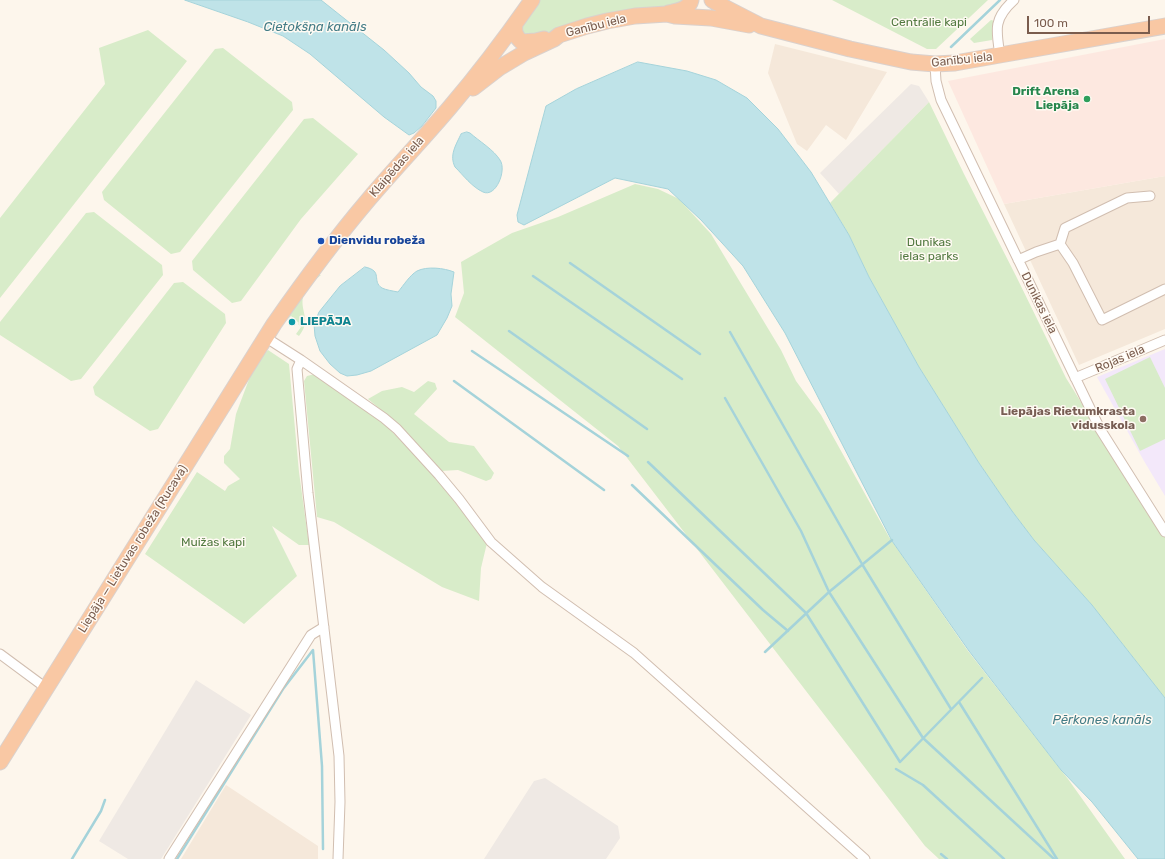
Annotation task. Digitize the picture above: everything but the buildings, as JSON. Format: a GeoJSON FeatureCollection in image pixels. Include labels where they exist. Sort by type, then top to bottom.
{"type":"FeatureCollection","features":[{"type":"Feature","properties":{"kind":"highway","name":"Klaipēdas iela"},"geometry":{"type":"LineString","coordinates":[[265,337],[292,296],[329,247],[451,106],[482,68],[532,0]]}},
{"type":"Feature","properties":{"kind":"highway"},"geometry":{"type":"LineString","coordinates":[[668,14],[682,10],[690,3],[691,0]]}},
{"type":"Feature","properties":{"kind":"highway","name":"Ganību iela"},"geometry":{"type":"LineString","coordinates":[[712,0],[761,26],[850,49],[911,62],[935,64],[955,63],[1165,26]]}},
{"type":"Feature","properties":{"kind":"highway","name":"Ganību iela"},"geometry":{"type":"LineString","coordinates":[[451,106],[478,83],[524,53],[554,39],[559,35],[587,26],[635,16],[668,14],[675,16],[711,18],[761,26]]}},
{"type":"Feature","properties":{"kind":"highway"},"geometry":{"type":"LineString","coordinates":[[515,24],[514,32],[522,42],[536,42],[559,35]]}},
{"type":"Feature","properties":{"kind":"highway","name":"Liepāja — Lietuvas robeža (Rucava)"},"geometry":{"type":"LineString","coordinates":[[0,762],[265,337]]}},
{"type":"Feature","properties":{"kind":"street"},"geometry":{"type":"LineString","coordinates":[[1000,55],[996,33],[998,23],[1002,13],[1014,0]]}},
{"type":"Feature","properties":{"kind":"street","name":"Dunikas iela"},"geometry":{"type":"LineString","coordinates":[[935,64],[936,81],[941,100],[1100,429],[1165,532]]}},
{"type":"Feature","properties":{"kind":"street"},"geometry":{"type":"LineString","coordinates":[[1060,244],[1065,228],[1127,198],[1150,196]]}},
{"type":"Feature","properties":{"kind":"street"},"geometry":{"type":"LineString","coordinates":[[1018,260],[1060,244]]}},
{"type":"Feature","properties":{"kind":"street"},"geometry":{"type":"LineString","coordinates":[[1060,244],[1073,262],[1102,320],[1165,290]]}},
{"type":"Feature","properties":{"kind":"street"},"geometry":{"type":"LineString","coordinates":[[265,337],[301,360],[388,421],[439,475],[491,542],[542,587],[634,653],[864,859]]}},
{"type":"Feature","properties":{"kind":"street","name":"Rojas iela"},"geometry":{"type":"LineString","coordinates":[[1075,378],[1165,340]]}},
{"type":"Feature","properties":{"kind":"street"},"geometry":{"type":"LineString","coordinates":[[301,360],[297,369],[308,493],[338,756],[340,802],[338,859]]}},
{"type":"Feature","properties":{"kind":"street"},"geometry":{"type":"LineString","coordinates":[[169,859],[311,635],[324,627]]}},
{"type":"Feature","properties":{"kind":"street"},"geometry":{"type":"LineString","coordinates":[[0,654],[46,688]]}},
{"type":"Feature","properties":{"kind":"shaded area"},"geometry":{"type":"Polygon","coordinates":[[[1165,39],[1165,176],[1004,204],[948,81],[1165,39]]]}},
{"type":"Feature","properties":{"kind":"shaded area"},"geometry":{"type":"Polygon","coordinates":[[[775,44],[887,72],[846,140],[826,125],[807,151],[797,144],[768,73],[775,44]]]}},
{"type":"Feature","properties":{"kind":"shaded area"},"geometry":{"type":"Polygon","coordinates":[[[911,84],[919,86],[929,102],[839,194],[820,173],[911,84]]]}},
{"type":"Feature","properties":{"kind":"shaded area"},"geometry":{"type":"Polygon","coordinates":[[[1165,176],[1165,329],[1079,365],[1004,204],[1165,176]]]}},
{"type":"Feature","properties":{"kind":"shaded area","name":"Liepājas Rietumkrasta vidusskola"},"geometry":{"type":"Polygon","coordinates":[[[1165,349],[1165,496],[1097,377],[1165,349]]]}},
{"type":"Feature","properties":{"kind":"shaded area"},"geometry":{"type":"Polygon","coordinates":[[[196,680],[251,715],[161,859],[128,859],[99,841],[196,680]]]}},
{"type":"Feature","properties":{"kind":"shaded area"},"geometry":{"type":"Polygon","coordinates":[[[545,778],[618,826],[620,838],[606,859],[484,859],[534,781],[545,778]]]}},
{"type":"Feature","properties":{"kind":"shaded area"},"geometry":{"type":"Polygon","coordinates":[[[226,785],[318,846],[318,859],[181,859],[226,785]]]}},
{"type":"Feature","properties":{"kind":"green space"},"geometry":{"type":"Polygon","coordinates":[[[538,0],[685,0],[682,3],[544,34],[531,36],[521,34],[521,24],[538,0]]]}},
{"type":"Feature","properties":{"kind":"green space","name":"Centrālie kapi"},"geometry":{"type":"Polygon","coordinates":[[[832,0],[988,0],[936,49],[927,49],[832,0]]]}},
{"type":"Feature","properties":{"kind":"green space"},"geometry":{"type":"Polygon","coordinates":[[[991,20],[995,21],[992,40],[974,43],[970,39],[991,20]]]}},
{"type":"Feature","properties":{"kind":"green space"},"geometry":{"type":"Polygon","coordinates":[[[148,30],[187,61],[0,298],[0,218],[105,84],[99,48],[148,30]]]}},
{"type":"Feature","properties":{"kind":"green space"},"geometry":{"type":"Polygon","coordinates":[[[223,48],[292,102],[293,110],[180,252],[171,254],[104,200],[102,192],[215,49],[223,48]]]}},
{"type":"Feature","properties":{"kind":"green space","name":"Dunikas ielas parks"},"geometry":{"type":"Polygon","coordinates":[[[929,102],[1066,378],[1165,537],[1165,698],[1092,605],[1034,540],[979,463],[919,367],[869,277],[849,235],[830,203],[929,102]]]}},
{"type":"Feature","properties":{"kind":"green space"},"geometry":{"type":"Polygon","coordinates":[[[313,118],[358,154],[301,219],[241,301],[232,303],[193,270],[192,261],[304,119],[313,118]]]}},
{"type":"Feature","properties":{"kind":"green space"},"geometry":{"type":"Polygon","coordinates":[[[635,184],[658,189],[679,199],[711,234],[781,350],[796,381],[821,415],[889,537],[968,651],[1068,779],[1125,859],[939,859],[925,846],[618,446],[455,317],[464,293],[461,262],[512,233],[558,217],[635,184]]]}},
{"type":"Feature","properties":{"kind":"green space"},"geometry":{"type":"Polygon","coordinates":[[[94,212],[162,265],[163,275],[81,379],[71,381],[0,335],[0,322],[86,213],[94,212]]]}},
{"type":"Feature","properties":{"kind":"green space"},"geometry":{"type":"Polygon","coordinates":[[[316,275],[321,275],[308,288],[303,297],[302,302],[305,325],[299,336],[296,334],[301,327],[298,324],[299,323],[291,316],[284,323],[282,322],[316,275]]]}},
{"type":"Feature","properties":{"kind":"green space"},"geometry":{"type":"Polygon","coordinates":[[[183,282],[225,314],[226,323],[158,429],[150,431],[95,395],[93,387],[174,283],[183,282]]]}},
{"type":"Feature","properties":{"kind":"green space","name":"Muižas kapi"},"geometry":{"type":"Polygon","coordinates":[[[268,350],[289,364],[299,472],[309,545],[299,545],[272,526],[297,576],[244,624],[145,554],[197,472],[225,491],[228,486],[240,479],[224,463],[224,456],[230,449],[236,414],[254,366],[268,350]]]}},
{"type":"Feature","properties":{"kind":"green space","name":"Liepājas Rietumkrasta vidusskola"},"geometry":{"type":"Polygon","coordinates":[[[1150,357],[1165,388],[1165,439],[1140,451],[1105,379],[1150,357]]]}},
{"type":"Feature","properties":{"kind":"green space"},"geometry":{"type":"Polygon","coordinates":[[[315,374],[381,420],[436,478],[487,543],[481,568],[479,601],[442,587],[334,522],[317,517],[304,381],[307,376],[315,374]]]}},
{"type":"Feature","properties":{"kind":"green space"},"geometry":{"type":"Polygon","coordinates":[[[428,381],[435,383],[437,389],[414,414],[449,442],[474,446],[494,473],[491,479],[486,481],[458,470],[441,471],[387,415],[368,399],[382,391],[402,387],[414,392],[428,381]]]}},
{"type":"Feature","properties":{"kind":"water","name":"Cietokšņa kanāls"},"geometry":{"type":"Polygon","coordinates":[[[185,0],[321,0],[384,50],[409,73],[421,87],[433,96],[436,101],[436,108],[422,126],[414,133],[409,135],[384,117],[310,54],[283,36],[185,0]]]}},
{"type":"Feature","properties":{"kind":"water","name":"Pērkones kanāls"},"geometry":{"type":"Polygon","coordinates":[[[638,62],[687,71],[716,80],[747,98],[778,129],[811,172],[849,235],[869,277],[919,367],[979,463],[1034,540],[1092,605],[1165,698],[1165,859],[1138,859],[1092,802],[1061,770],[969,651],[892,541],[785,333],[743,266],[701,220],[668,189],[615,178],[524,225],[518,222],[517,215],[546,106],[576,89],[638,62]]]}},
{"type":"Feature","properties":{"kind":"water"},"geometry":{"type":"Polygon","coordinates":[[[467,132],[494,153],[502,164],[499,182],[492,191],[488,193],[479,190],[471,184],[453,163],[453,154],[457,142],[461,134],[467,132]]]}},
{"type":"Feature","properties":{"kind":"water"},"geometry":{"type":"Polygon","coordinates":[[[365,267],[374,271],[377,282],[382,288],[398,292],[412,275],[421,269],[436,268],[454,272],[451,294],[452,306],[437,335],[371,371],[347,376],[340,373],[330,364],[320,351],[315,336],[314,324],[319,312],[340,286],[365,267]]]}},
{"type":"Feature","properties":{"kind":"waterway"},"geometry":{"type":"LineString","coordinates":[[951,47],[1000,0]]}},
{"type":"Feature","properties":{"kind":"waterway"},"geometry":{"type":"LineString","coordinates":[[570,263],[700,354]]}},
{"type":"Feature","properties":{"kind":"waterway"},"geometry":{"type":"LineString","coordinates":[[533,276],[682,379]]}},
{"type":"Feature","properties":{"kind":"waterway"},"geometry":{"type":"LineString","coordinates":[[509,331],[647,429]]}},
{"type":"Feature","properties":{"kind":"waterway"},"geometry":{"type":"LineString","coordinates":[[730,332],[862,564],[951,709]]}},
{"type":"Feature","properties":{"kind":"waterway"},"geometry":{"type":"LineString","coordinates":[[472,351],[628,456]]}},
{"type":"Feature","properties":{"kind":"waterway"},"geometry":{"type":"LineString","coordinates":[[454,381],[604,490]]}},
{"type":"Feature","properties":{"kind":"waterway"},"geometry":{"type":"LineString","coordinates":[[725,398],[801,531],[829,592],[923,738],[1054,859]]}},
{"type":"Feature","properties":{"kind":"waterway"},"geometry":{"type":"LineString","coordinates":[[648,462],[806,613],[900,762],[982,678]]}},
{"type":"Feature","properties":{"kind":"waterway"},"geometry":{"type":"LineString","coordinates":[[632,485],[763,610],[788,631]]}},
{"type":"Feature","properties":{"kind":"waterway"},"geometry":{"type":"LineString","coordinates":[[765,652],[829,592],[892,540]]}},
{"type":"Feature","properties":{"kind":"waterway"},"geometry":{"type":"LineString","coordinates":[[177,859],[283,689],[313,650],[322,766],[323,849]]}},
{"type":"Feature","properties":{"kind":"waterway"},"geometry":{"type":"LineString","coordinates":[[959,702],[1057,859]]}},
{"type":"Feature","properties":{"kind":"waterway"},"geometry":{"type":"LineString","coordinates":[[896,769],[923,785],[1004,859]]}},
{"type":"Feature","properties":{"kind":"waterway"},"geometry":{"type":"LineString","coordinates":[[72,859],[101,811],[105,800]]}},
{"type":"Feature","properties":{"kind":"waterway"},"geometry":{"type":"LineString","coordinates":[[941,854],[947,859]]}},
{"type":"Feature","properties":{"kind":"place","name":"Drift Arena Liepāja"},"geometry":{"type":"Point","coordinates":[1087,99]}},
{"type":"Feature","properties":{"kind":"place","name":"Dienvidu robeža"},"geometry":{"type":"Point","coordinates":[321,241]}},
{"type":"Feature","properties":{"kind":"place","name":"LIEPĀJA"},"geometry":{"type":"Point","coordinates":[292,322]}},
{"type":"Feature","properties":{"kind":"place","name":"Liepājas Rietumkrasta vidusskola"},"geometry":{"type":"Point","coordinates":[1143,419]}}]}
